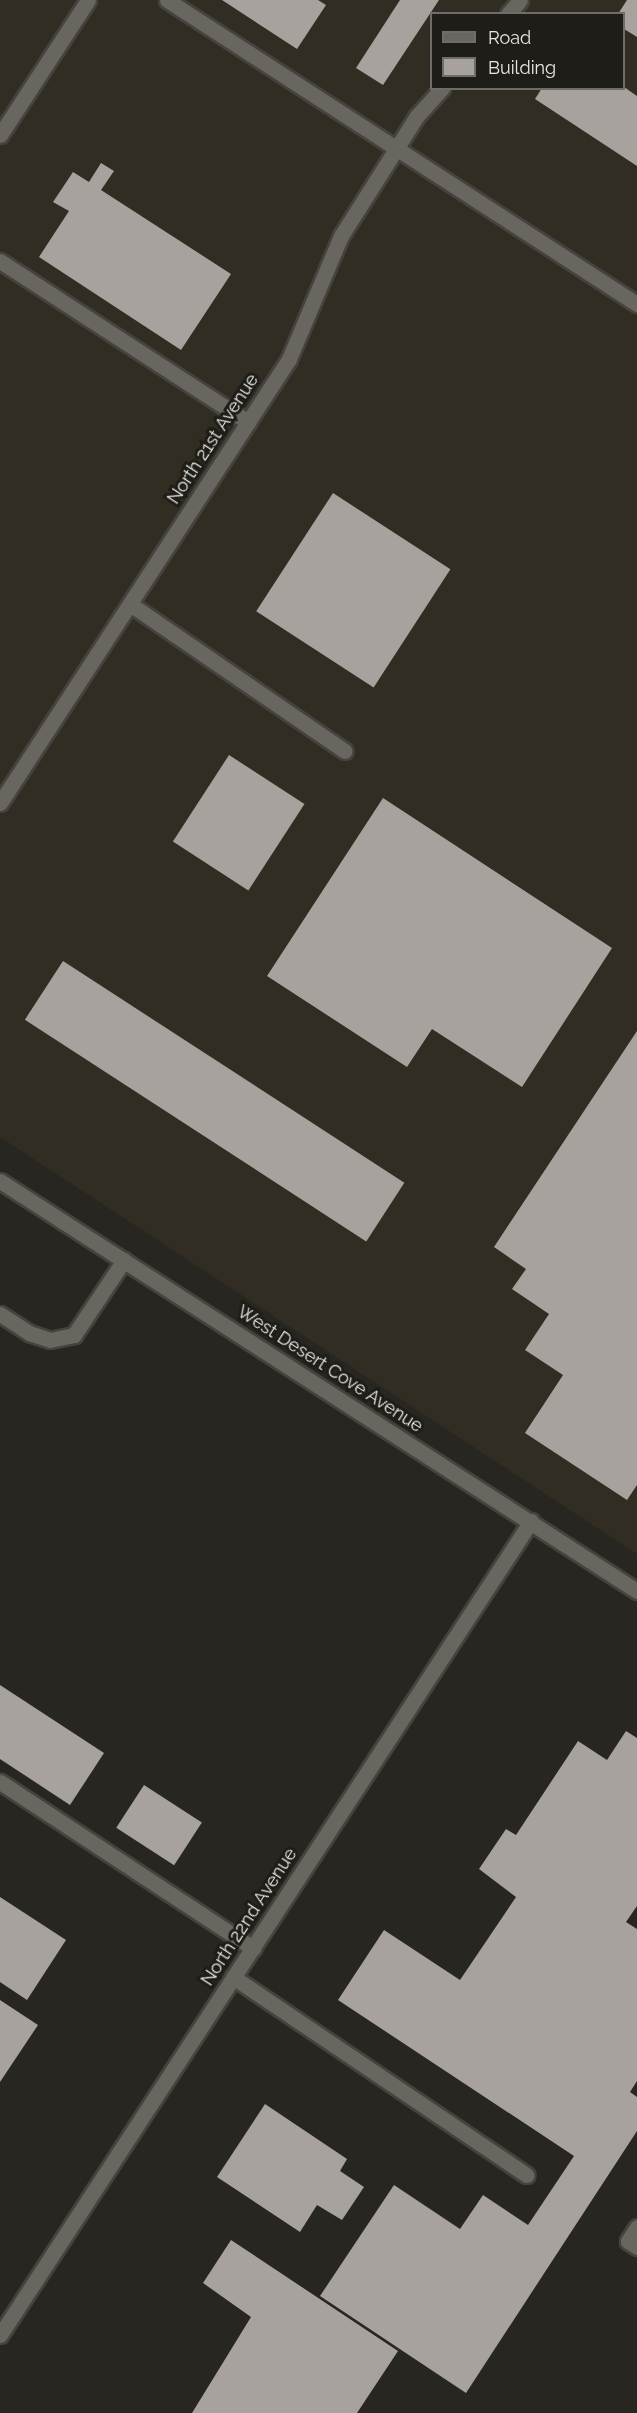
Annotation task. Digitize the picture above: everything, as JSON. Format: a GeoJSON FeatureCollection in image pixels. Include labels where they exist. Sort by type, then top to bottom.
{"type":"FeatureCollection","features":[{"type":"Feature","properties":{"kind":"street"},"geometry":{"type":"LineString","coordinates":[[0,135],[88,0]]}},
{"type":"Feature","properties":{"kind":"street"},"geometry":{"type":"LineString","coordinates":[[167,0],[637,304]]}},
{"type":"Feature","properties":{"kind":"street"},"geometry":{"type":"LineString","coordinates":[[510,12],[520,0]]}},
{"type":"Feature","properties":{"kind":"street","name":"North 21st Avenue"},"geometry":{"type":"LineString","coordinates":[[0,803],[290,358],[341,236],[417,117],[440,90]]}},
{"type":"Feature","properties":{"kind":"street"},"geometry":{"type":"LineString","coordinates":[[0,261],[248,422]]}},
{"type":"Feature","properties":{"kind":"street"},"geometry":{"type":"LineString","coordinates":[[130,604],[345,751]]}},
{"type":"Feature","properties":{"kind":"street","name":"West Desert Cove Avenue"},"geometry":{"type":"LineString","coordinates":[[0,1181],[531,1521],[637,1592]]}},
{"type":"Feature","properties":{"kind":"street"},"geometry":{"type":"LineString","coordinates":[[0,1314],[29,1333],[50,1340],[74,1335],[124,1260]]}},
{"type":"Feature","properties":{"kind":"street","name":"North 22nd Avenue"},"geometry":{"type":"LineString","coordinates":[[0,2335],[531,1521]]}},
{"type":"Feature","properties":{"kind":"street"},"geometry":{"type":"LineString","coordinates":[[0,1782],[253,1948]]}},
{"type":"Feature","properties":{"kind":"street"},"geometry":{"type":"LineString","coordinates":[[233,1977],[526,2175]]}},
{"type":"Feature","properties":{"kind":"street"},"geometry":{"type":"LineString","coordinates":[[637,2227],[628,2241],[637,2247]]}},
{"type":"Feature","properties":{"kind":"shaded area"},"geometry":{"type":"Polygon","coordinates":[[[0,0],[637,0],[637,1554],[0,1137],[0,0]]]}},
{"type":"Feature","properties":{"kind":"building"},"geometry":{"type":"Polygon","coordinates":[[[222,0],[318,0],[326,5],[297,49],[222,0]]]}},
{"type":"Feature","properties":{"kind":"building"},"geometry":{"type":"Polygon","coordinates":[[[400,0],[439,0],[383,85],[356,68],[400,0]]]}},
{"type":"Feature","properties":{"kind":"building"},"geometry":{"type":"Polygon","coordinates":[[[627,0],[637,0],[637,37],[625,30],[625,12],[619,12],[627,0]]]}},
{"type":"Feature","properties":{"kind":"building"},"geometry":{"type":"Polygon","coordinates":[[[625,88],[637,96],[637,166],[535,99],[541,90],[625,90],[625,88]]]}},
{"type":"Feature","properties":{"kind":"building"},"geometry":{"type":"Polygon","coordinates":[[[101,163],[114,171],[101,190],[231,274],[181,350],[39,257],[69,211],[53,202],[73,172],[89,182],[101,163]]]}},
{"type":"Feature","properties":{"kind":"building"},"geometry":{"type":"Polygon","coordinates":[[[333,493],[450,569],[374,688],[256,611],[333,493]]]}},
{"type":"Feature","properties":{"kind":"building"},"geometry":{"type":"Polygon","coordinates":[[[229,755],[304,804],[248,890],[173,841],[229,755]]]}},
{"type":"Feature","properties":{"kind":"building"},"geometry":{"type":"Polygon","coordinates":[[[383,798],[612,948],[522,1087],[432,1029],[407,1067],[267,976],[383,798]]]}},
{"type":"Feature","properties":{"kind":"building"},"geometry":{"type":"Polygon","coordinates":[[[63,961],[404,1183],[366,1241],[25,1020],[63,961]]]}},
{"type":"Feature","properties":{"kind":"building"},"geometry":{"type":"Polygon","coordinates":[[[637,1031],[637,1485],[627,1500],[525,1433],[563,1375],[525,1350],[549,1314],[512,1289],[526,1269],[494,1247],[637,1031]]]}},
{"type":"Feature","properties":{"kind":"building"},"geometry":{"type":"Polygon","coordinates":[[[0,1685],[104,1753],[70,1805],[0,1759],[0,1685]]]}},
{"type":"Feature","properties":{"kind":"building"},"geometry":{"type":"Polygon","coordinates":[[[626,1731],[637,1738],[637,1906],[626,1922],[637,1929],[637,2081],[630,2092],[637,2097],[637,2131],[466,2393],[320,2296],[394,2185],[460,2229],[483,2195],[528,2225],[574,2156],[338,2000],[384,1930],[460,1980],[516,1897],[479,1869],[506,1829],[516,1835],[578,1741],[607,1760],[626,1731]]]}},
{"type":"Feature","properties":{"kind":"building"},"geometry":{"type":"Polygon","coordinates":[[[144,1785],[202,1823],[174,1865],[116,1828],[144,1785]]]}},
{"type":"Feature","properties":{"kind":"building"},"geometry":{"type":"Polygon","coordinates":[[[0,1897],[66,1940],[27,2000],[0,1982],[0,1897]]]}},
{"type":"Feature","properties":{"kind":"building"},"geometry":{"type":"Polygon","coordinates":[[[0,2000],[38,2025],[0,2082],[0,2000]]]}},
{"type":"Feature","properties":{"kind":"building"},"geometry":{"type":"Polygon","coordinates":[[[265,2104],[347,2159],[340,2171],[364,2187],[342,2220],[317,2205],[300,2232],[217,2177],[265,2104]]]}},
{"type":"Feature","properties":{"kind":"building"},"geometry":{"type":"Polygon","coordinates":[[[231,2240],[398,2351],[357,2413],[192,2413],[251,2317],[203,2283],[231,2240]]]}}]}
